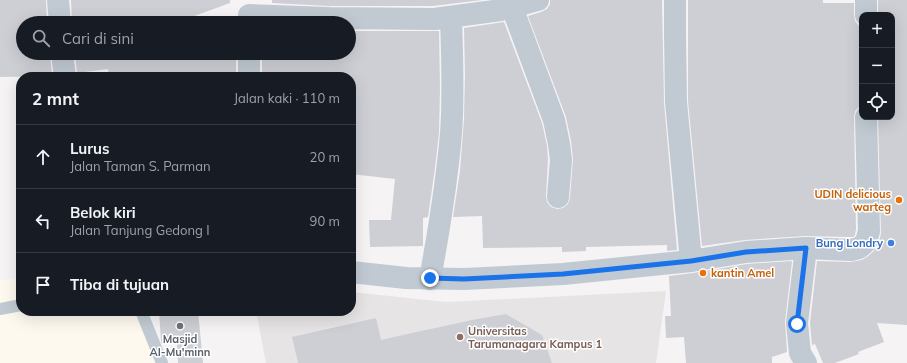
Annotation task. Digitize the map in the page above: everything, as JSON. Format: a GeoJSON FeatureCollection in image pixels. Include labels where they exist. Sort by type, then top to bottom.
{"type":"FeatureCollection","features":[{"type":"Feature","properties":{"kind":"street"},"geometry":{"type":"LineString","coordinates":[[58,0],[59,16]]}},
{"type":"Feature","properties":{"kind":"street"},"geometry":{"type":"LineString","coordinates":[[356,18],[434,19],[501,10],[538,0]]}},
{"type":"Feature","properties":{"kind":"street"},"geometry":{"type":"LineString","coordinates":[[675,0],[676,102],[691,261]]}},
{"type":"Feature","properties":{"kind":"street"},"geometry":{"type":"LineString","coordinates":[[866,0],[866,12]]}},
{"type":"Feature","properties":{"kind":"street"},"geometry":{"type":"LineString","coordinates":[[512,7],[554,120],[561,160],[558,197]]}},
{"type":"Feature","properties":{"kind":"street"},"geometry":{"type":"LineString","coordinates":[[249,13],[297,16]]}},
{"type":"Feature","properties":{"kind":"street"},"geometry":{"type":"LineString","coordinates":[[430,278],[439,230],[451,133],[453,74],[451,17]]}},
{"type":"Feature","properties":{"kind":"street"},"geometry":{"type":"LineString","coordinates":[[63,60],[64,72]]}},
{"type":"Feature","properties":{"kind":"street"},"geometry":{"type":"LineString","coordinates":[[249,60],[249,72]]}},
{"type":"Feature","properties":{"kind":"street"},"geometry":{"type":"LineString","coordinates":[[356,273],[406,278],[464,279],[563,274],[691,261],[746,252],[806,248],[851,250],[859,248],[866,242],[869,231],[866,120]]}},
{"type":"Feature","properties":{"kind":"street"},"geometry":{"type":"LineString","coordinates":[[806,248],[797,324],[800,353],[806,363]]}},
{"type":"Feature","properties":{"kind":"lane"},"geometry":{"type":"LineString","coordinates":[[0,309],[16,306]]}},
{"type":"Feature","properties":{"kind":"lane"},"geometry":{"type":"LineString","coordinates":[[143,316],[162,363]]}},
{"type":"Feature","properties":{"kind":"shaded area"},"geometry":{"type":"Polygon","coordinates":[[[16,278],[16,316],[149,316],[163,363],[0,363],[0,281],[16,278]]]}},
{"type":"Feature","properties":{"kind":"shaded area","name":"Universitas Tarumanagara Kampus 1"},"geometry":{"type":"Polygon","coordinates":[[[666,291],[656,363],[266,363],[257,316],[356,316],[356,293],[446,302],[666,291]]]}},
{"type":"Feature","properties":{"kind":"building"},"geometry":{"type":"Polygon","coordinates":[[[0,0],[46,0],[47,16],[16,16],[16,60],[51,60],[52,72],[16,72],[16,77],[0,77],[0,0]]]}},
{"type":"Feature","properties":{"kind":"building"},"geometry":{"type":"Polygon","coordinates":[[[71,0],[230,0],[230,3],[194,16],[72,16],[71,0]]]}},
{"type":"Feature","properties":{"kind":"building"},"geometry":{"type":"Polygon","coordinates":[[[272,0],[482,0],[433,6],[329,6],[272,3],[272,0]]]}},
{"type":"Feature","properties":{"kind":"building"},"geometry":{"type":"Polygon","coordinates":[[[550,0],[662,0],[664,103],[677,250],[667,251],[667,245],[586,247],[586,251],[562,252],[562,247],[483,248],[482,216],[453,217],[460,171],[464,119],[464,28],[504,22],[542,123],[547,146],[548,160],[547,202],[551,207],[557,209],[563,208],[568,204],[570,198],[573,159],[566,117],[528,16],[547,9],[550,4],[550,0]]]}},
{"type":"Feature","properties":{"kind":"building"},"geometry":{"type":"Polygon","coordinates":[[[688,0],[823,0],[823,3],[854,3],[855,21],[859,26],[859,107],[855,111],[854,117],[855,235],[853,237],[805,236],[745,240],[702,246],[688,101],[688,0]]]}},
{"type":"Feature","properties":{"kind":"building"},"geometry":{"type":"Polygon","coordinates":[[[878,0],[907,0],[907,325],[877,323],[884,342],[835,363],[823,363],[815,344],[812,345],[810,323],[817,261],[850,262],[862,260],[874,251],[878,245],[881,234],[878,120],[895,120],[895,12],[878,12],[878,0]]]}},
{"type":"Feature","properties":{"kind":"building"},"geometry":{"type":"Polygon","coordinates":[[[356,31],[439,31],[439,132],[428,217],[423,218],[423,246],[370,247],[369,220],[391,220],[395,179],[356,175],[356,72],[262,72],[262,60],[356,60],[356,31]]]}},
{"type":"Feature","properties":{"kind":"building"},"geometry":{"type":"Polygon","coordinates":[[[76,60],[236,60],[236,72],[108,72],[108,69],[77,72],[76,60]]]}},
{"type":"Feature","properties":{"kind":"building"},"geometry":{"type":"Polygon","coordinates":[[[792,261],[785,322],[787,352],[772,357],[772,363],[686,363],[684,337],[666,338],[665,316],[671,316],[669,276],[747,264],[792,261]]]}},
{"type":"Feature","properties":{"kind":"building"},"geometry":{"type":"Polygon","coordinates":[[[506,314],[542,335],[552,363],[298,363],[292,337],[376,318],[381,340],[506,314]]]}},
{"type":"Feature","properties":{"kind":"building","name":"Masjid AI-Mu'minn"},"geometry":{"type":"Polygon","coordinates":[[[159,316],[198,316],[203,363],[178,363],[177,343],[162,344],[159,316]]]}},
{"type":"Feature","properties":{"kind":"place","name":"UDIN delicious warteg"},"geometry":{"type":"Point","coordinates":[899,200]}},
{"type":"Feature","properties":{"kind":"place","name":"Bung Londry"},"geometry":{"type":"Point","coordinates":[891,243]}},
{"type":"Feature","properties":{"kind":"place","name":"kantin Amel"},"geometry":{"type":"Point","coordinates":[703,273]}},
{"type":"Feature","properties":{"kind":"place","name":"Masjid AI-Mu'minn"},"geometry":{"type":"Point","coordinates":[180,326]}},
{"type":"Feature","properties":{"kind":"place","name":"Universitas Tarumanagara Kampus 1"},"geometry":{"type":"Point","coordinates":[460,337]}},
{"type":"Feature","properties":{"kind":"route"},"geometry":{"type":"LineString","coordinates":[[430,278],[464,279],[563,274],[691,261],[746,252],[806,248],[797,324]]}}]}
